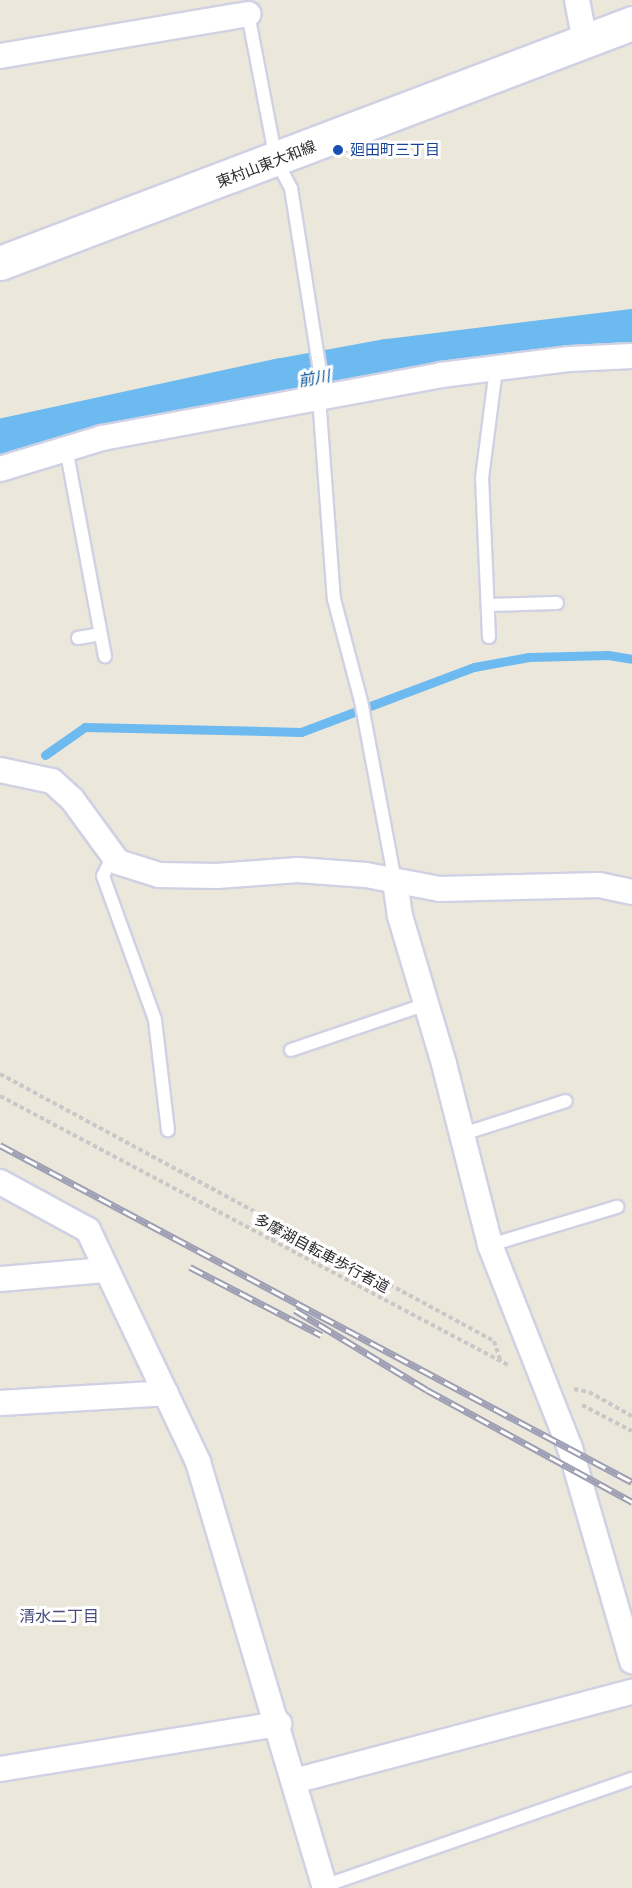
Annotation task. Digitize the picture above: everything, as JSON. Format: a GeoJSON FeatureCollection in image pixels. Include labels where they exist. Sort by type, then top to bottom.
{"type":"FeatureCollection","features":[{"type":"Feature","properties":{"kind":"main road","name":"東村山東大和線"},"geometry":{"type":"LineString","coordinates":[[0,263],[632,23]]}},
{"type":"Feature","properties":{"kind":"street"},"geometry":{"type":"LineString","coordinates":[[577,0],[585,42]]}},
{"type":"Feature","properties":{"kind":"street"},"geometry":{"type":"LineString","coordinates":[[0,56],[248,14]]}},
{"type":"Feature","properties":{"kind":"street"},"geometry":{"type":"LineString","coordinates":[[0,469],[66,448],[321,397],[496,368],[632,356]]}},
{"type":"Feature","properties":{"kind":"street"},"geometry":{"type":"LineString","coordinates":[[0,770],[52,781],[72,799],[113,856],[134,870],[159,875],[217,876],[298,870],[395,881],[440,889],[598,885],[632,892]]}},
{"type":"Feature","properties":{"kind":"street"},"geometry":{"type":"LineString","coordinates":[[395,881],[400,916],[428,1004],[490,1245],[555,1390],[632,1661]]}},
{"type":"Feature","properties":{"kind":"street"},"geometry":{"type":"LineString","coordinates":[[0,1182],[88,1230],[198,1462],[279,1724],[324,1887]]}},
{"type":"Feature","properties":{"kind":"street"},"geometry":{"type":"LineString","coordinates":[[0,1280],[105,1270]]}},
{"type":"Feature","properties":{"kind":"street"},"geometry":{"type":"LineString","coordinates":[[0,1403],[166,1393]]}},
{"type":"Feature","properties":{"kind":"street"},"geometry":{"type":"LineString","coordinates":[[294,1781],[632,1692]]}},
{"type":"Feature","properties":{"kind":"street"},"geometry":{"type":"LineString","coordinates":[[0,1769],[279,1724]]}},
{"type":"Feature","properties":{"kind":"lane"},"geometry":{"type":"LineString","coordinates":[[248,14],[276,160],[291,188],[321,397],[334,599],[361,700],[395,881]]}},
{"type":"Feature","properties":{"kind":"lane"},"geometry":{"type":"LineString","coordinates":[[489,637],[482,478],[496,368]]}},
{"type":"Feature","properties":{"kind":"lane"},"geometry":{"type":"LineString","coordinates":[[66,448],[105,656]]}},
{"type":"Feature","properties":{"kind":"lane"},"geometry":{"type":"LineString","coordinates":[[488,605],[557,603]]}},
{"type":"Feature","properties":{"kind":"lane"},"geometry":{"type":"LineString","coordinates":[[78,638],[101,634]]}},
{"type":"Feature","properties":{"kind":"lane"},"geometry":{"type":"LineString","coordinates":[[113,856],[103,876],[155,1020],[168,1130]]}},
{"type":"Feature","properties":{"kind":"lane"},"geometry":{"type":"LineString","coordinates":[[291,1050],[428,1004]]}},
{"type":"Feature","properties":{"kind":"lane"},"geometry":{"type":"LineString","coordinates":[[460,1135],[566,1101]]}},
{"type":"Feature","properties":{"kind":"lane"},"geometry":{"type":"LineString","coordinates":[[490,1245],[617,1207]]}},
{"type":"Feature","properties":{"kind":"lane"},"geometry":{"type":"LineString","coordinates":[[324,1887],[632,1779]]}},
{"type":"Feature","properties":{"kind":"path"},"geometry":{"type":"LineString","coordinates":[[0,1074],[494,1341],[501,1362]]}},
{"type":"Feature","properties":{"kind":"path","name":"多摩湖自転車歩行者道"},"geometry":{"type":"LineString","coordinates":[[0,1096],[632,1431]]}},
{"type":"Feature","properties":{"kind":"path"},"geometry":{"type":"LineString","coordinates":[[272,1241],[280,1224]]}},
{"type":"Feature","properties":{"kind":"path"},"geometry":{"type":"LineString","coordinates":[[555,1390],[573,1389],[589,1392],[632,1416]]}},
{"type":"Feature","properties":{"kind":"waterway","name":"前川"},"geometry":{"type":"LineString","coordinates":[[0,445],[283,384],[388,365],[632,335]]}},
{"type":"Feature","properties":{"kind":"waterway"},"geometry":{"type":"LineString","coordinates":[[45,755],[85,727],[301,732],[474,667],[529,657],[608,655],[632,659]]}},
{"type":"Feature","properties":{"kind":"railway"},"geometry":{"type":"LineString","coordinates":[[0,1145],[632,1482]]}},
{"type":"Feature","properties":{"kind":"railway"},"geometry":{"type":"LineString","coordinates":[[190,1267],[321,1335]]}},
{"type":"Feature","properties":{"kind":"railway"},"geometry":{"type":"LineString","coordinates":[[295,1310],[427,1390],[632,1502]]}},
{"type":"Feature","properties":{"kind":"place","name":"廻田町三丁目"},"geometry":{"type":"Point","coordinates":[338,150]}},
{"type":"Feature","properties":{"kind":"district","name":"清水二丁目"},"geometry":{"type":"Point","coordinates":[59,1616]}}]}
